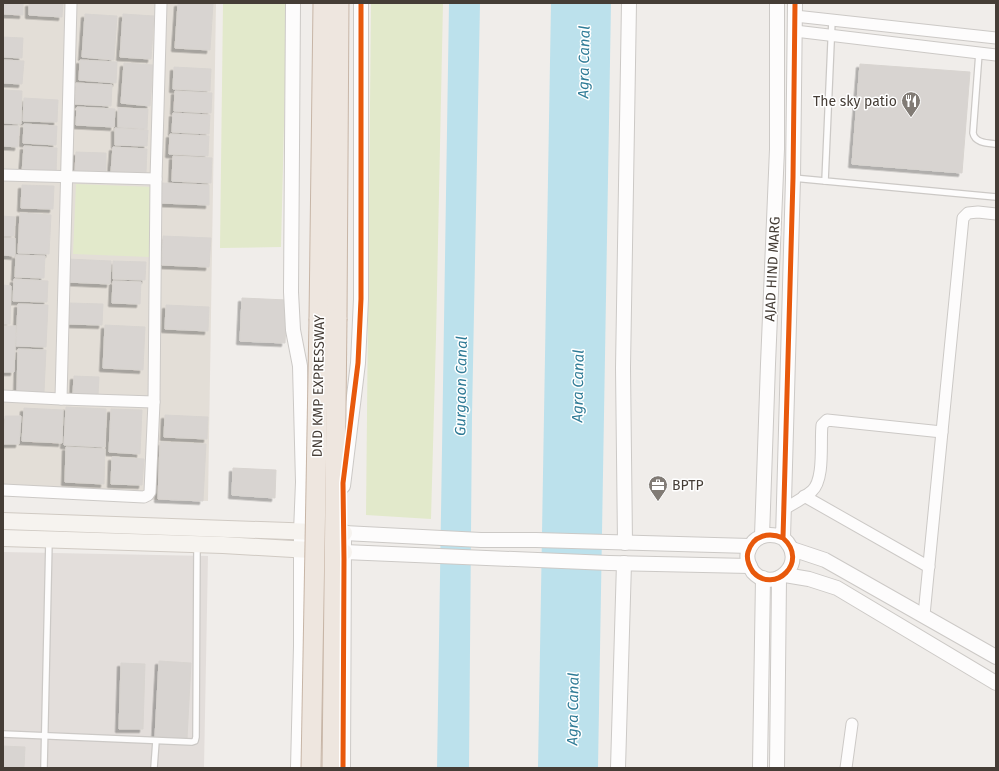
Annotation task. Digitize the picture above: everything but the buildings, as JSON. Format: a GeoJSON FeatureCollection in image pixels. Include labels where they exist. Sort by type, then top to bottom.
{"type":"FeatureCollection","features":[{"type":"Feature","properties":{"kind":"highway","name":"DND KMP EXPRESSWAY"},"geometry":{"type":"LineString","coordinates":[[323,3],[328,319],[332,768]]}},
{"type":"Feature","properties":{"kind":"highway","name":"DND KMP EXPRESSWAY"},"geometry":{"type":"LineString","coordinates":[[311,768],[339,3]]}},
{"type":"Feature","properties":{"kind":"main road"},"geometry":{"type":"LineString","coordinates":[[3,521],[344,533]]}},
{"type":"Feature","properties":{"kind":"main road"},"geometry":{"type":"LineString","coordinates":[[3,538],[197,544],[344,552]]}},
{"type":"Feature","properties":{"kind":"street"},"geometry":{"type":"LineString","coordinates":[[61,400],[71,3]]}},
{"type":"Feature","properties":{"kind":"street"},"geometry":{"type":"LineString","coordinates":[[3,490],[148,496],[150,489],[154,402],[156,178],[161,3]]}},
{"type":"Feature","properties":{"kind":"street"},"geometry":{"type":"LineString","coordinates":[[293,3],[291,292],[293,330],[300,366],[303,482],[298,768]]}},
{"type":"Feature","properties":{"kind":"street"},"geometry":{"type":"LineString","coordinates":[[343,768],[343,483],[358,363],[361,299],[361,3]]}},
{"type":"Feature","properties":{"kind":"street"},"geometry":{"type":"LineString","coordinates":[[625,543],[623,368],[629,3]]}},
{"type":"Feature","properties":{"kind":"street","name":"AJAD HIND MARG"},"geometry":{"type":"LineString","coordinates":[[762,536],[777,150],[777,3]]}},
{"type":"Feature","properties":{"kind":"street"},"geometry":{"type":"LineString","coordinates":[[996,38],[832,20],[795,9],[793,178],[784,509],[787,543],[793,556],[793,563],[790,569],[782,576],[771,580],[756,575],[748,561],[750,546],[756,540],[769,534],[776,535],[787,543],[826,560],[996,657]]}},
{"type":"Feature","properties":{"kind":"street"},"geometry":{"type":"LineString","coordinates":[[795,31],[996,55]]}},
{"type":"Feature","properties":{"kind":"street"},"geometry":{"type":"LineString","coordinates":[[3,176],[156,178]]}},
{"type":"Feature","properties":{"kind":"street"},"geometry":{"type":"LineString","coordinates":[[924,615],[963,218],[968,213],[978,212],[996,214]]}},
{"type":"Feature","properties":{"kind":"street"},"geometry":{"type":"LineString","coordinates":[[3,396],[61,400],[154,402]]}},
{"type":"Feature","properties":{"kind":"street"},"geometry":{"type":"LineString","coordinates":[[767,416],[786,416]]}},
{"type":"Feature","properties":{"kind":"street"},"geometry":{"type":"LineString","coordinates":[[784,509],[812,492],[816,487],[819,480],[821,431],[822,425],[827,420],[942,432]]}},
{"type":"Feature","properties":{"kind":"street"},"geometry":{"type":"LineString","coordinates":[[804,496],[929,567]]}},
{"type":"Feature","properties":{"kind":"street"},"geometry":{"type":"LineString","coordinates":[[344,533],[480,540],[536,540],[750,546]]}},
{"type":"Feature","properties":{"kind":"street"},"geometry":{"type":"LineString","coordinates":[[507,558],[508,540]]}},
{"type":"Feature","properties":{"kind":"street"},"geometry":{"type":"LineString","coordinates":[[344,552],[609,563],[750,566]]}},
{"type":"Feature","properties":{"kind":"street"},"geometry":{"type":"LineString","coordinates":[[618,768],[624,563]]}},
{"type":"Feature","properties":{"kind":"street"},"geometry":{"type":"LineString","coordinates":[[782,576],[809,579],[837,588],[996,683]]}},
{"type":"Feature","properties":{"kind":"street"},"geometry":{"type":"LineString","coordinates":[[777,768],[782,576]]}},
{"type":"Feature","properties":{"kind":"street"},"geometry":{"type":"LineString","coordinates":[[760,768],[763,578]]}},
{"type":"Feature","properties":{"kind":"street"},"geometry":{"type":"LineString","coordinates":[[846,768],[852,724]]}},
{"type":"Feature","properties":{"kind":"lane"},"geometry":{"type":"LineString","coordinates":[[825,181],[832,20]]}},
{"type":"Feature","properties":{"kind":"lane"},"geometry":{"type":"LineString","coordinates":[[979,53],[973,133],[977,140],[996,144]]}},
{"type":"Feature","properties":{"kind":"lane"},"geometry":{"type":"LineString","coordinates":[[793,178],[996,197]]}},
{"type":"Feature","properties":{"kind":"lane"},"geometry":{"type":"LineString","coordinates":[[44,768],[49,540]]}},
{"type":"Feature","properties":{"kind":"lane"},"geometry":{"type":"LineString","coordinates":[[3,734],[192,742],[196,739],[197,544]]}},
{"type":"Feature","properties":{"kind":"lane"},"geometry":{"type":"LineString","coordinates":[[154,768],[156,741]]}},
{"type":"Feature","properties":{"kind":"shaded area"},"geometry":{"type":"Polygon","coordinates":[[[3,3],[216,3],[208,501],[3,496],[3,3]]]}},
{"type":"Feature","properties":{"kind":"shaded area"},"geometry":{"type":"Polygon","coordinates":[[[3,552],[208,556],[204,768],[3,768],[3,552]]]}},
{"type":"Feature","properties":{"kind":"green space"},"geometry":{"type":"Polygon","coordinates":[[[223,3],[287,3],[281,247],[220,248],[223,3]]]}},
{"type":"Feature","properties":{"kind":"green space"},"geometry":{"type":"Polygon","coordinates":[[[371,3],[443,3],[431,519],[366,515],[371,3]]]}},
{"type":"Feature","properties":{"kind":"green space"},"geometry":{"type":"Polygon","coordinates":[[[76,184],[152,187],[150,257],[73,254],[76,184]]]}},
{"type":"Feature","properties":{"kind":"water","name":"Gurgaon Canal"},"geometry":{"type":"Polygon","coordinates":[[[449,3],[480,3],[472,416],[469,768],[437,768],[449,3]]]}},
{"type":"Feature","properties":{"kind":"water","name":"Agra Canal"},"geometry":{"type":"Polygon","coordinates":[[[551,3],[611,3],[598,768],[538,768],[551,3]]]}},
{"type":"Feature","properties":{"kind":"cycle path"},"geometry":{"type":"LineString","coordinates":[[343,768],[343,483],[358,363],[361,299],[361,3]]}},
{"type":"Feature","properties":{"kind":"cycle path"},"geometry":{"type":"LineString","coordinates":[[783,538],[772,535],[762,536],[750,546],[747,555],[748,562],[753,572],[761,578],[770,580],[779,578],[786,573],[791,565],[793,557],[790,547],[783,538],[793,178],[795,3]]}},
{"type":"Feature","properties":{"kind":"place","name":"The sky patio"},"geometry":{"type":"Point","coordinates":[911,118]}},
{"type":"Feature","properties":{"kind":"place","name":"BPTP"},"geometry":{"type":"Point","coordinates":[658,502]}}]}
